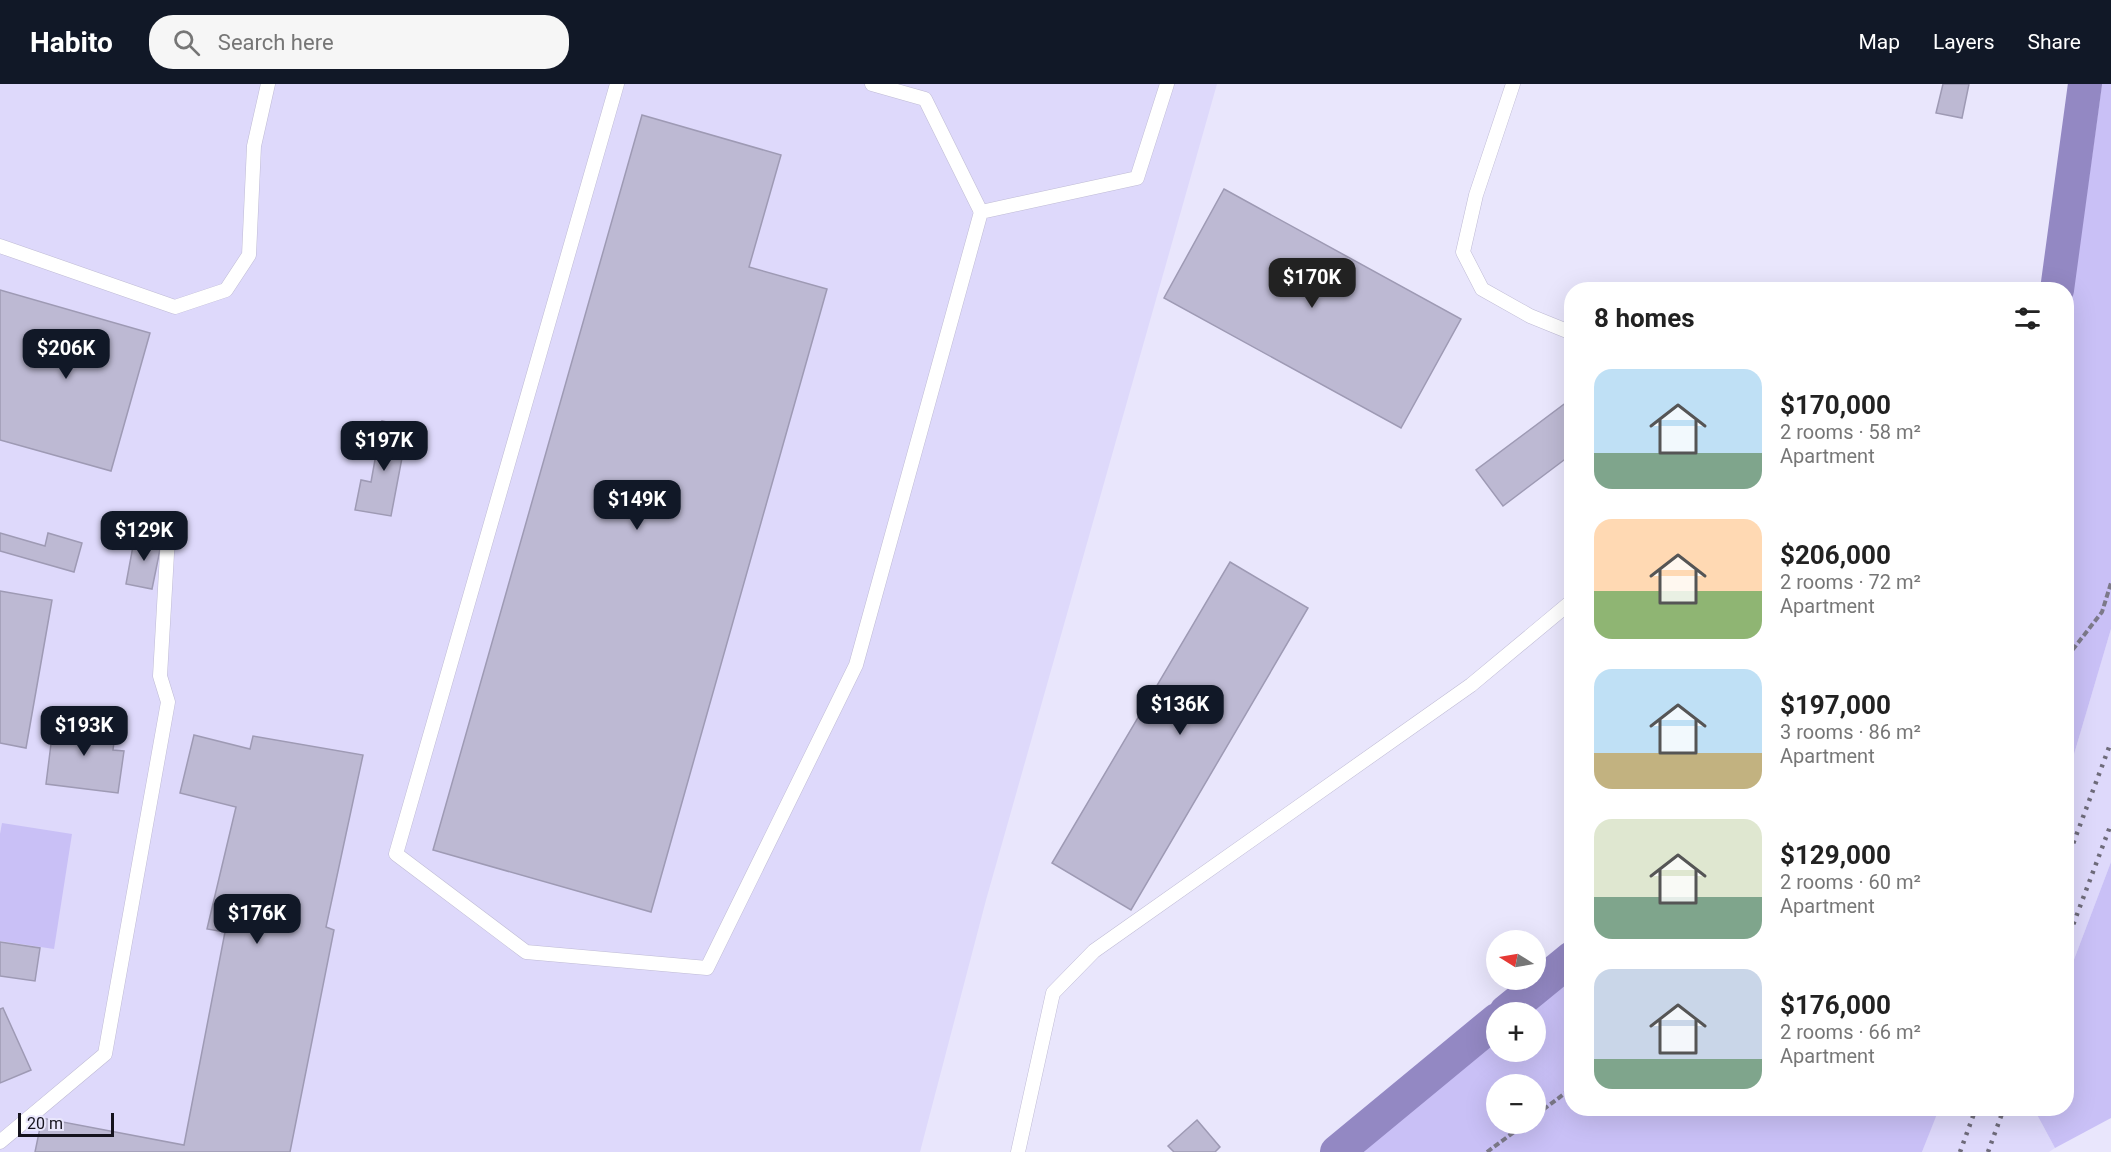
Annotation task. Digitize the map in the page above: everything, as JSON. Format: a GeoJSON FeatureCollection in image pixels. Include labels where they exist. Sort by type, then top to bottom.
{"type":"FeatureCollection","features":[{"type":"Feature","properties":{"kind":"lane"},"geometry":{"type":"LineString","coordinates":[[0,246],[175,307],[226,290],[249,255],[254,146],[268,84]]}},
{"type":"Feature","properties":{"kind":"lane"},"geometry":{"type":"LineString","coordinates":[[617,84],[396,854],[526,952],[707,968],[856,665],[981,212],[925,99],[872,84]]}},
{"type":"Feature","properties":{"kind":"lane"},"geometry":{"type":"LineString","coordinates":[[981,212],[1137,178],[1167,84]]}},
{"type":"Feature","properties":{"kind":"lane"},"geometry":{"type":"LineString","coordinates":[[1513,84],[1476,195],[1463,252],[1482,289],[1530,316],[1564,330]]}},
{"type":"Feature","properties":{"kind":"lane"},"geometry":{"type":"LineString","coordinates":[[0,1142],[105,1054],[168,702],[160,676],[168,536]]}},
{"type":"Feature","properties":{"kind":"lane"},"geometry":{"type":"LineString","coordinates":[[1018,1152],[1053,993],[1094,951],[1471,685],[1564,608]]}},
{"type":"Feature","properties":{"kind":"path"},"geometry":{"type":"LineString","coordinates":[[2074,648],[2102,612],[2111,583]]}},
{"type":"Feature","properties":{"kind":"path"},"geometry":{"type":"LineString","coordinates":[[1546,1108],[1564,1094]]}},
{"type":"Feature","properties":{"kind":"path"},"geometry":{"type":"LineString","coordinates":[[1487,1152],[1511,1134]]}},
{"type":"Feature","properties":{"kind":"shaded area"},"geometry":{"type":"Polygon","coordinates":[[[0,84],[1217,84],[986,900],[920,1152],[0,1152],[0,84]]]}},
{"type":"Feature","properties":{"kind":"shaded area"},"geometry":{"type":"Polygon","coordinates":[[[2102,84],[2111,84],[2111,629],[2074,754],[2074,285],[2102,84]]]}},
{"type":"Feature","properties":{"kind":"shaded area"},"geometry":{"type":"Polygon","coordinates":[[[2111,629],[2111,862],[2074,960],[2074,754],[2111,629]]]}},
{"type":"Feature","properties":{"kind":"shaded area"},"geometry":{"type":"Polygon","coordinates":[[[2,823],[72,834],[54,949],[0,941],[0,834],[2,823]]]}},
{"type":"Feature","properties":{"kind":"shaded area"},"geometry":{"type":"Polygon","coordinates":[[[2111,862],[2111,1118],[2055,1148],[2038,1116],[2074,1116],[2074,960],[2111,862]]]}},
{"type":"Feature","properties":{"kind":"shaded area"},"geometry":{"type":"Polygon","coordinates":[[[1564,982],[1564,1116],[1936,1116],[1922,1152],[1357,1152],[1486,1046],[1486,1062],[1546,1062],[1546,1002],[1539,1002],[1564,982]]]}},
{"type":"Feature","properties":{"kind":"shaded area"},"geometry":{"type":"Polygon","coordinates":[[[1936,1116],[2038,1116],[2055,1148],[2049,1152],[1922,1152],[1936,1116]]]}},
{"type":"Feature","properties":{"kind":"building"},"geometry":{"type":"Polygon","coordinates":[[[1943,84],[1969,84],[1962,118],[1936,113],[1943,84]]]}},
{"type":"Feature","properties":{"kind":"building"},"geometry":{"type":"Polygon","coordinates":[[[642,115],[781,155],[749,267],[827,289],[651,912],[433,850],[642,115]]]}},
{"type":"Feature","properties":{"kind":"building"},"geometry":{"type":"Polygon","coordinates":[[[1224,189],[1461,319],[1401,428],[1164,298],[1224,189]]]}},
{"type":"Feature","properties":{"kind":"building"},"geometry":{"type":"Polygon","coordinates":[[[0,290],[150,333],[111,471],[0,440],[0,290]]]}},
{"type":"Feature","properties":{"kind":"building"},"geometry":{"type":"Polygon","coordinates":[[[1564,404],[1564,460],[1503,506],[1476,470],[1564,404]]]}},
{"type":"Feature","properties":{"kind":"building"},"geometry":{"type":"Polygon","coordinates":[[[382,421],[408,426],[391,516],[355,510],[361,480],[371,482],[382,421]]]}},
{"type":"Feature","properties":{"kind":"building"},"geometry":{"type":"Polygon","coordinates":[[[0,533],[45,546],[48,533],[82,543],[74,572],[0,551],[0,533]]]}},
{"type":"Feature","properties":{"kind":"building"},"geometry":{"type":"Polygon","coordinates":[[[135,535],[162,540],[152,589],[126,584],[135,535]]]}},
{"type":"Feature","properties":{"kind":"building"},"geometry":{"type":"Polygon","coordinates":[[[1230,562],[1308,608],[1131,910],[1052,863],[1230,562]]]}},
{"type":"Feature","properties":{"kind":"building"},"geometry":{"type":"Polygon","coordinates":[[[0,591],[52,600],[26,748],[0,743],[0,591]]]}},
{"type":"Feature","properties":{"kind":"building"},"geometry":{"type":"Polygon","coordinates":[[[54,720],[116,727],[113,750],[124,751],[118,793],[46,784],[54,720]]]}},
{"type":"Feature","properties":{"kind":"building"},"geometry":{"type":"Polygon","coordinates":[[[194,735],[250,749],[253,736],[363,755],[326,927],[334,930],[290,1152],[35,1152],[42,1118],[184,1145],[225,932],[207,929],[236,807],[180,793],[194,735]]]}},
{"type":"Feature","properties":{"kind":"building"},"geometry":{"type":"Polygon","coordinates":[[[0,942],[40,948],[35,981],[0,976],[0,942]]]}},
{"type":"Feature","properties":{"kind":"building"},"geometry":{"type":"Polygon","coordinates":[[[3,1008],[31,1070],[0,1083],[0,1009],[3,1008]]]}},
{"type":"Feature","properties":{"kind":"building"},"geometry":{"type":"Polygon","coordinates":[[[1197,1120],[1220,1147],[1215,1152],[1174,1152],[1168,1146],[1197,1120]]]}},
{"type":"Feature","properties":{"kind":"waterway"},"geometry":{"type":"LineString","coordinates":[[2058,282],[2085,84]]}},
{"type":"Feature","properties":{"kind":"waterway"},"geometry":{"type":"LineString","coordinates":[[1518,1002],[1564,965]]}},
{"type":"Feature","properties":{"kind":"waterway"},"geometry":{"type":"LineString","coordinates":[[1337,1152],[1486,1029]]}},
{"type":"Feature","properties":{"kind":"railway"},"geometry":{"type":"LineString","coordinates":[[2074,841],[2111,742]]}},
{"type":"Feature","properties":{"kind":"railway"},"geometry":{"type":"LineString","coordinates":[[2074,922],[2111,824]]}},
{"type":"Feature","properties":{"kind":"railway"},"geometry":{"type":"LineString","coordinates":[[1960,1152],[1973,1116]]}},
{"type":"Feature","properties":{"kind":"railway"},"geometry":{"type":"LineString","coordinates":[[1988,1152],[2001,1116]]}}]}
